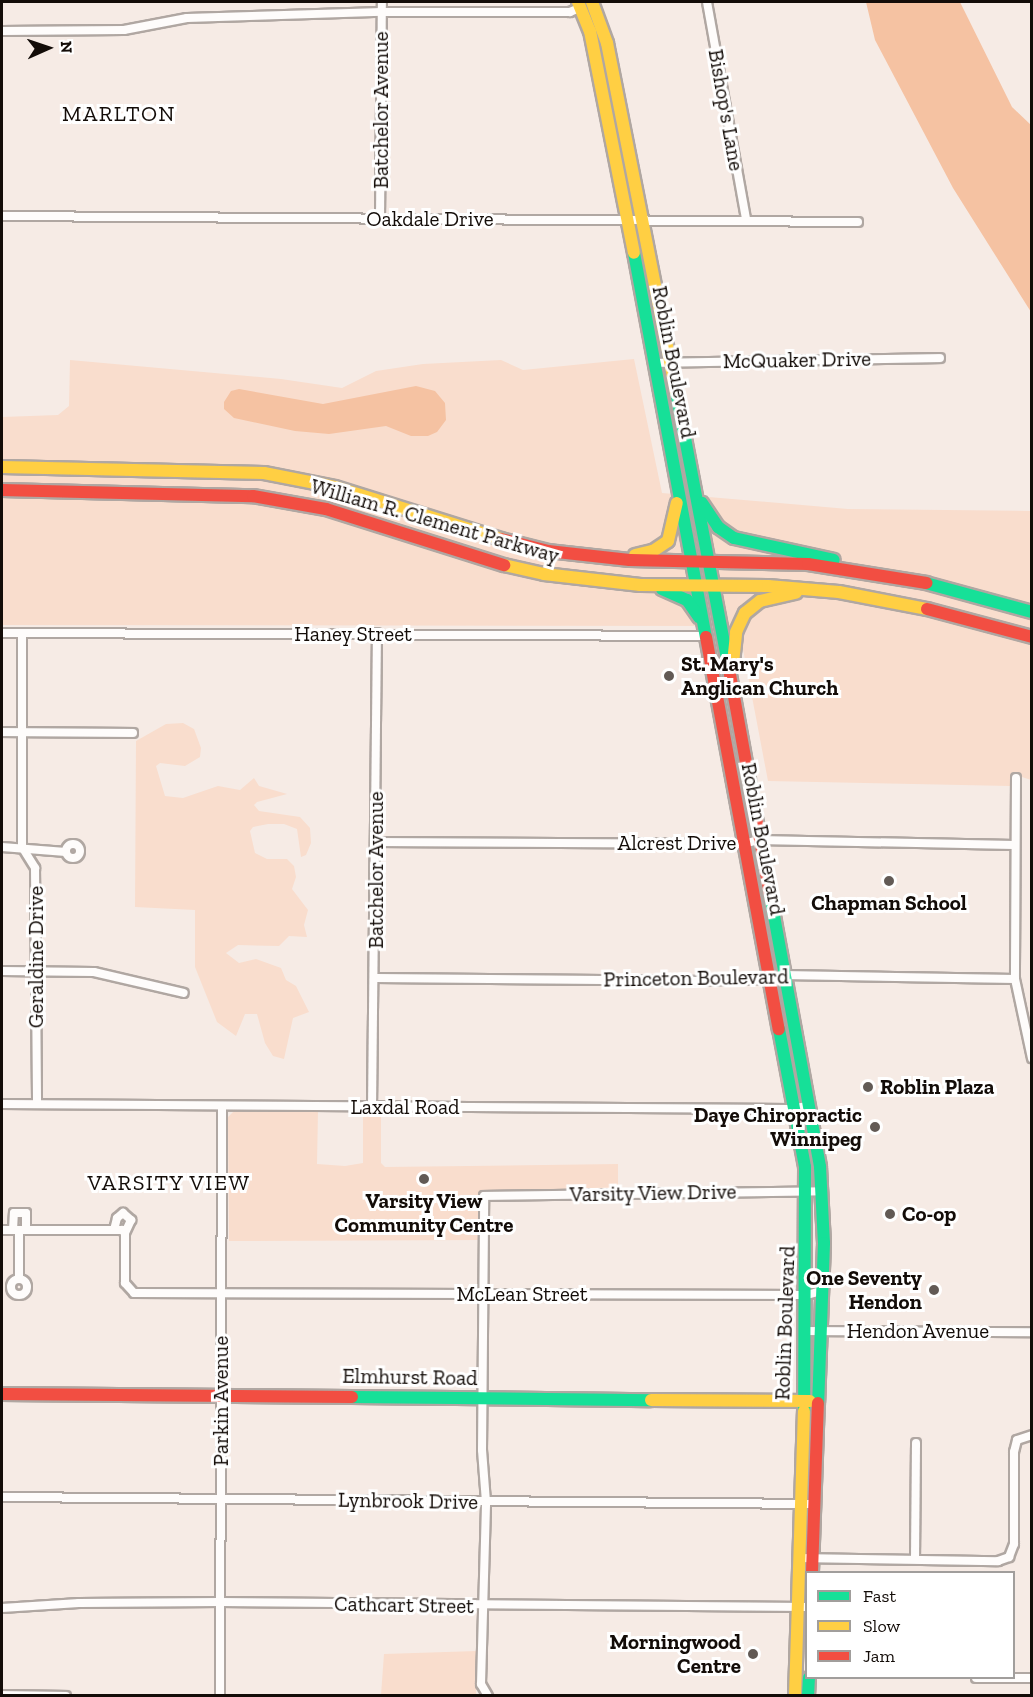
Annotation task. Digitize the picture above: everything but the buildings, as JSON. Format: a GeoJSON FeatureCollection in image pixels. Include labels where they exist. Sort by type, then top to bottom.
{"type":"FeatureCollection","features":[{"type":"Feature","properties":{"kind":"main road","name":"Roblin Boulevard"},"geometry":{"type":"LineString","coordinates":[[584,3],[607,43],[654,363],[697,585],[700,621],[794,1108],[807,1191],[807,1295],[798,1558],[802,1607],[795,1695]]}},
{"type":"Feature","properties":{"kind":"main road","name":"Roblin Boulevard"},"geometry":{"type":"LineString","coordinates":[[634,219],[698,495],[822,1191],[822,1331],[812,1571]]}},
{"type":"Feature","properties":{"kind":"main road","name":"William R. Clement Parkway"},"geometry":{"type":"LineString","coordinates":[[2,467],[207,469],[293,478],[366,496],[525,546],[613,559],[808,564],[945,587],[1032,612]]}},
{"type":"Feature","properties":{"kind":"main road","name":"William R. Clement Parkway"},"geometry":{"type":"LineString","coordinates":[[2,490],[188,491],[260,496],[326,509],[517,568],[564,578],[640,585],[814,589],[920,607],[1032,637]]}},
{"type":"Feature","properties":{"kind":"main road"},"geometry":{"type":"LineString","coordinates":[[613,559],[664,545],[674,528],[678,493]]}},
{"type":"Feature","properties":{"kind":"main road"},"geometry":{"type":"LineString","coordinates":[[698,495],[718,527],[734,538],[839,561],[859,571]]}},
{"type":"Feature","properties":{"kind":"main road"},"geometry":{"type":"LineString","coordinates":[[640,585],[682,596],[700,621]]}},
{"type":"Feature","properties":{"kind":"main road"},"geometry":{"type":"LineString","coordinates":[[733,691],[733,642],[745,614],[770,598],[814,589]]}},
{"type":"Feature","properties":{"kind":"main road","name":"Elmhurst Road"},"geometry":{"type":"LineString","coordinates":[[2,1394],[819,1401]]}},
{"type":"Feature","properties":{"kind":"main road"},"geometry":{"type":"LineString","coordinates":[[808,1695],[809,1679]]}},
{"type":"Feature","properties":{"kind":"street","name":"Batchelor Avenue"},"geometry":{"type":"LineString","coordinates":[[380,218],[382,2]]}},
{"type":"Feature","properties":{"kind":"street","name":"Bishop's Lane"},"geometry":{"type":"LineString","coordinates":[[707,2],[746,218]]}},
{"type":"Feature","properties":{"kind":"street"},"geometry":{"type":"LineString","coordinates":[[2,31],[124,30],[187,18],[382,12],[570,12],[584,3]]}},
{"type":"Feature","properties":{"kind":"street","name":"Oakdale Drive"},"geometry":{"type":"LineString","coordinates":[[2,216],[746,218],[858,222]]}},
{"type":"Feature","properties":{"kind":"street","name":"McQuaker Drive"},"geometry":{"type":"LineString","coordinates":[[654,363],[940,358]]}},
{"type":"Feature","properties":{"kind":"street","name":"Haney Street"},"geometry":{"type":"LineString","coordinates":[[2,633],[704,636]]}},
{"type":"Feature","properties":{"kind":"street","name":"Geraldine Drive"},"geometry":{"type":"LineString","coordinates":[[22,633],[22,847],[35,868],[37,1104]]}},
{"type":"Feature","properties":{"kind":"street","name":"Batchelor Avenue"},"geometry":{"type":"LineString","coordinates":[[372,1107],[376,978],[377,633]]}},
{"type":"Feature","properties":{"kind":"street"},"geometry":{"type":"LineString","coordinates":[[2,732],[133,733]]}},
{"type":"Feature","properties":{"kind":"street"},"geometry":{"type":"LineString","coordinates":[[1016,778],[1015,979],[1032,1058]]}},
{"type":"Feature","properties":{"kind":"street","name":"Alcrest Drive"},"geometry":{"type":"LineString","coordinates":[[375,842],[744,844],[758,840],[1014,845]]}},
{"type":"Feature","properties":{"kind":"street"},"geometry":{"type":"LineString","coordinates":[[2,847],[66,852]]}},
{"type":"Feature","properties":{"kind":"street"},"geometry":{"type":"LineString","coordinates":[[2,971],[94,972],[184,993]]}},
{"type":"Feature","properties":{"kind":"street","name":"Princeton Boulevard"},"geometry":{"type":"LineString","coordinates":[[376,978],[770,980],[783,975],[1015,979]]}},
{"type":"Feature","properties":{"kind":"street","name":"Laxdal Road"},"geometry":{"type":"LineString","coordinates":[[2,1104],[372,1107],[794,1108],[808,1106]]}},
{"type":"Feature","properties":{"kind":"street","name":"Parkin Avenue"},"geometry":{"type":"LineString","coordinates":[[220,1695],[222,1106]]}},
{"type":"Feature","properties":{"kind":"street","name":"Varsity View Drive"},"geometry":{"type":"LineString","coordinates":[[485,1294],[484,1196],[822,1191]]}},
{"type":"Feature","properties":{"kind":"street"},"geometry":{"type":"LineString","coordinates":[[2,1230],[114,1230],[125,1233],[131,1220],[123,1213],[117,1218],[114,1230]]}},
{"type":"Feature","properties":{"kind":"street"},"geometry":{"type":"LineString","coordinates":[[19,1230],[19,1279]]}},
{"type":"Feature","properties":{"kind":"street","name":"McLean Street"},"geometry":{"type":"LineString","coordinates":[[125,1233],[128,1290],[134,1293],[807,1295],[821,1291]]}},
{"type":"Feature","properties":{"kind":"street"},"geometry":{"type":"LineString","coordinates":[[485,1294],[483,1398],[486,1502],[481,1684],[488,1695]]}},
{"type":"Feature","properties":{"kind":"street","name":"Hendon Avenue"},"geometry":{"type":"LineString","coordinates":[[805,1331],[1032,1332]]}},
{"type":"Feature","properties":{"kind":"street"},"geometry":{"type":"LineString","coordinates":[[798,1558],[998,1561],[1010,1557],[1014,1544],[1014,1452],[1017,1440],[1032,1435]]}},
{"type":"Feature","properties":{"kind":"street"},"geometry":{"type":"LineString","coordinates":[[915,1559],[916,1443]]}},
{"type":"Feature","properties":{"kind":"street","name":"Lynbrook Drive"},"geometry":{"type":"LineString","coordinates":[[2,1497],[815,1504]]}},
{"type":"Feature","properties":{"kind":"street","name":"Cathcart Street"},"geometry":{"type":"LineString","coordinates":[[2,1608],[79,1603],[220,1602],[802,1607]]}},
{"type":"Feature","properties":{"kind":"street"},"geometry":{"type":"LineString","coordinates":[[1015,1678],[1032,1678]]}},
{"type":"Feature","properties":{"kind":"street"},"geometry":{"type":"LineString","coordinates":[[2,1695],[66,1695]]}},
{"type":"Feature","properties":{"kind":"shaded area"},"geometry":{"type":"Polygon","coordinates":[[[866,2],[960,2],[1012,107],[1031,125],[1031,312],[953,188],[875,40],[866,2]]]}},
{"type":"Feature","properties":{"kind":"shaded area"},"geometry":{"type":"Polygon","coordinates":[[[634,359],[662,493],[848,509],[1031,511],[1031,780],[1022,777],[1010,786],[768,781],[742,644],[743,626],[2,625],[2,417],[58,415],[69,406],[70,360],[281,379],[342,388],[376,371],[423,364],[501,360],[523,370],[634,359]]]}},
{"type":"Feature","properties":{"kind":"shaded area"},"geometry":{"type":"Polygon","coordinates":[[[416,386],[435,391],[445,403],[446,420],[437,432],[428,436],[411,436],[386,426],[329,434],[295,431],[234,418],[224,409],[224,402],[231,391],[239,389],[323,404],[416,386]]]}},
{"type":"Feature","properties":{"kind":"shaded area"},"geometry":{"type":"Polygon","coordinates":[[[183,723],[194,729],[201,748],[200,757],[185,766],[160,763],[156,766],[165,796],[183,798],[218,786],[240,790],[254,778],[259,786],[287,794],[257,802],[254,805],[259,811],[300,817],[310,828],[311,843],[306,855],[301,857],[297,829],[284,824],[268,824],[253,827],[250,831],[255,853],[267,859],[287,859],[294,866],[296,877],[292,889],[308,910],[304,925],[307,937],[289,936],[279,946],[238,945],[226,953],[239,963],[256,959],[281,968],[286,980],[296,986],[309,1012],[293,1018],[284,1059],[273,1056],[265,1043],[257,1014],[245,1014],[236,1036],[217,1022],[195,967],[195,910],[135,907],[136,741],[166,724],[183,723]]]}},
{"type":"Feature","properties":{"kind":"shaded area","name":"Varsity View Community Centre"},"geometry":{"type":"Polygon","coordinates":[[[363,1109],[381,1110],[381,1163],[385,1167],[618,1164],[618,1190],[482,1194],[482,1240],[229,1241],[228,1117],[235,1110],[318,1111],[317,1164],[345,1166],[363,1163],[363,1109]]]}},
{"type":"Feature","properties":{"kind":"shaded area"},"geometry":{"type":"Polygon","coordinates":[[[477,1651],[476,1695],[381,1695],[384,1654],[477,1651]]]}},
{"type":"Feature","properties":{"kind":"traffic: fast"},"geometry":{"type":"LineString","coordinates":[[634,253],[706,637]]}},
{"type":"Feature","properties":{"kind":"traffic: fast"},"geometry":{"type":"LineString","coordinates":[[676,391],[729,669]]}},
{"type":"Feature","properties":{"kind":"traffic: fast"},"geometry":{"type":"LineString","coordinates":[[702,503],[718,527],[734,538],[834,560]]}},
{"type":"Feature","properties":{"kind":"traffic: fast"},"geometry":{"type":"LineString","coordinates":[[926,583],[1032,612]]}},
{"type":"Feature","properties":{"kind":"traffic: fast"},"geometry":{"type":"LineString","coordinates":[[662,589],[687,600],[699,617]]}},
{"type":"Feature","properties":{"kind":"traffic: fast"},"geometry":{"type":"LineString","coordinates":[[770,894],[820,1167],[824,1243],[818,1403]]}},
{"type":"Feature","properties":{"kind":"traffic: fast"},"geometry":{"type":"LineString","coordinates":[[779,1029],[805,1167],[804,1411]]}},
{"type":"Feature","properties":{"kind":"traffic: fast"},"geometry":{"type":"LineString","coordinates":[[352,1397],[651,1400]]}},
{"type":"Feature","properties":{"kind":"traffic: fast"},"geometry":{"type":"LineString","coordinates":[[808,1696],[809,1679]]}},
{"type":"Feature","properties":{"kind":"traffic: slow"},"geometry":{"type":"LineString","coordinates":[[578,2],[590,31],[634,253]]}},
{"type":"Feature","properties":{"kind":"traffic: slow"},"geometry":{"type":"LineString","coordinates":[[592,2],[607,43],[676,391]]}},
{"type":"Feature","properties":{"kind":"traffic: slow"},"geometry":{"type":"LineString","coordinates":[[2,467],[264,473],[335,487],[501,539]]}},
{"type":"Feature","properties":{"kind":"traffic: slow"},"geometry":{"type":"LineString","coordinates":[[635,555],[653,551],[668,541],[677,503]]}},
{"type":"Feature","properties":{"kind":"traffic: slow"},"geometry":{"type":"LineString","coordinates":[[504,565],[544,574],[640,585],[768,586],[839,592],[927,609]]}},
{"type":"Feature","properties":{"kind":"traffic: slow"},"geometry":{"type":"LineString","coordinates":[[733,663],[736,632],[745,613],[760,601],[796,593]]}},
{"type":"Feature","properties":{"kind":"traffic: slow"},"geometry":{"type":"LineString","coordinates":[[651,1400],[810,1401]]}},
{"type":"Feature","properties":{"kind":"traffic: slow"},"geometry":{"type":"LineString","coordinates":[[795,1696],[804,1411]]}},
{"type":"Feature","properties":{"kind":"traffic: jam"},"geometry":{"type":"LineString","coordinates":[[2,490],[253,496],[326,509],[504,565]]}},
{"type":"Feature","properties":{"kind":"traffic: jam"},"geometry":{"type":"LineString","coordinates":[[501,539],[548,551],[630,560],[808,564],[926,583]]}},
{"type":"Feature","properties":{"kind":"traffic: jam"},"geometry":{"type":"LineString","coordinates":[[927,609],[1032,637]]}},
{"type":"Feature","properties":{"kind":"traffic: jam"},"geometry":{"type":"LineString","coordinates":[[706,637],[779,1029]]}},
{"type":"Feature","properties":{"kind":"traffic: jam"},"geometry":{"type":"LineString","coordinates":[[729,669],[770,894]]}},
{"type":"Feature","properties":{"kind":"traffic: jam"},"geometry":{"type":"LineString","coordinates":[[2,1394],[352,1397]]}},
{"type":"Feature","properties":{"kind":"traffic: jam"},"geometry":{"type":"LineString","coordinates":[[812,1571],[818,1403]]}},
{"type":"Feature","properties":{"kind":"place","name":"St. Mary's Anglican Church"},"geometry":{"type":"Point","coordinates":[669,676]}},
{"type":"Feature","properties":{"kind":"place","name":"Chapman School"},"geometry":{"type":"Point","coordinates":[889,881]}},
{"type":"Feature","properties":{"kind":"place","name":"Roblin Plaza"},"geometry":{"type":"Point","coordinates":[868,1087]}},
{"type":"Feature","properties":{"kind":"place","name":"Daye Chiropractic Winnipeg"},"geometry":{"type":"Point","coordinates":[875,1127]}},
{"type":"Feature","properties":{"kind":"place","name":"Varsity View Community Centre"},"geometry":{"type":"Point","coordinates":[424,1179]}},
{"type":"Feature","properties":{"kind":"place","name":"Co-op"},"geometry":{"type":"Point","coordinates":[890,1214]}},
{"type":"Feature","properties":{"kind":"place","name":"One Seventy Hendon"},"geometry":{"type":"Point","coordinates":[934,1290]}},
{"type":"Feature","properties":{"kind":"place","name":"Morningwood Centre"},"geometry":{"type":"Point","coordinates":[753,1654]}},
{"type":"Feature","properties":{"kind":"district","name":"MARLTON"},"geometry":{"type":"Point","coordinates":[119,114]}},
{"type":"Feature","properties":{"kind":"district","name":"VARSITY VIEW"},"geometry":{"type":"Point","coordinates":[169,1183]}}]}
